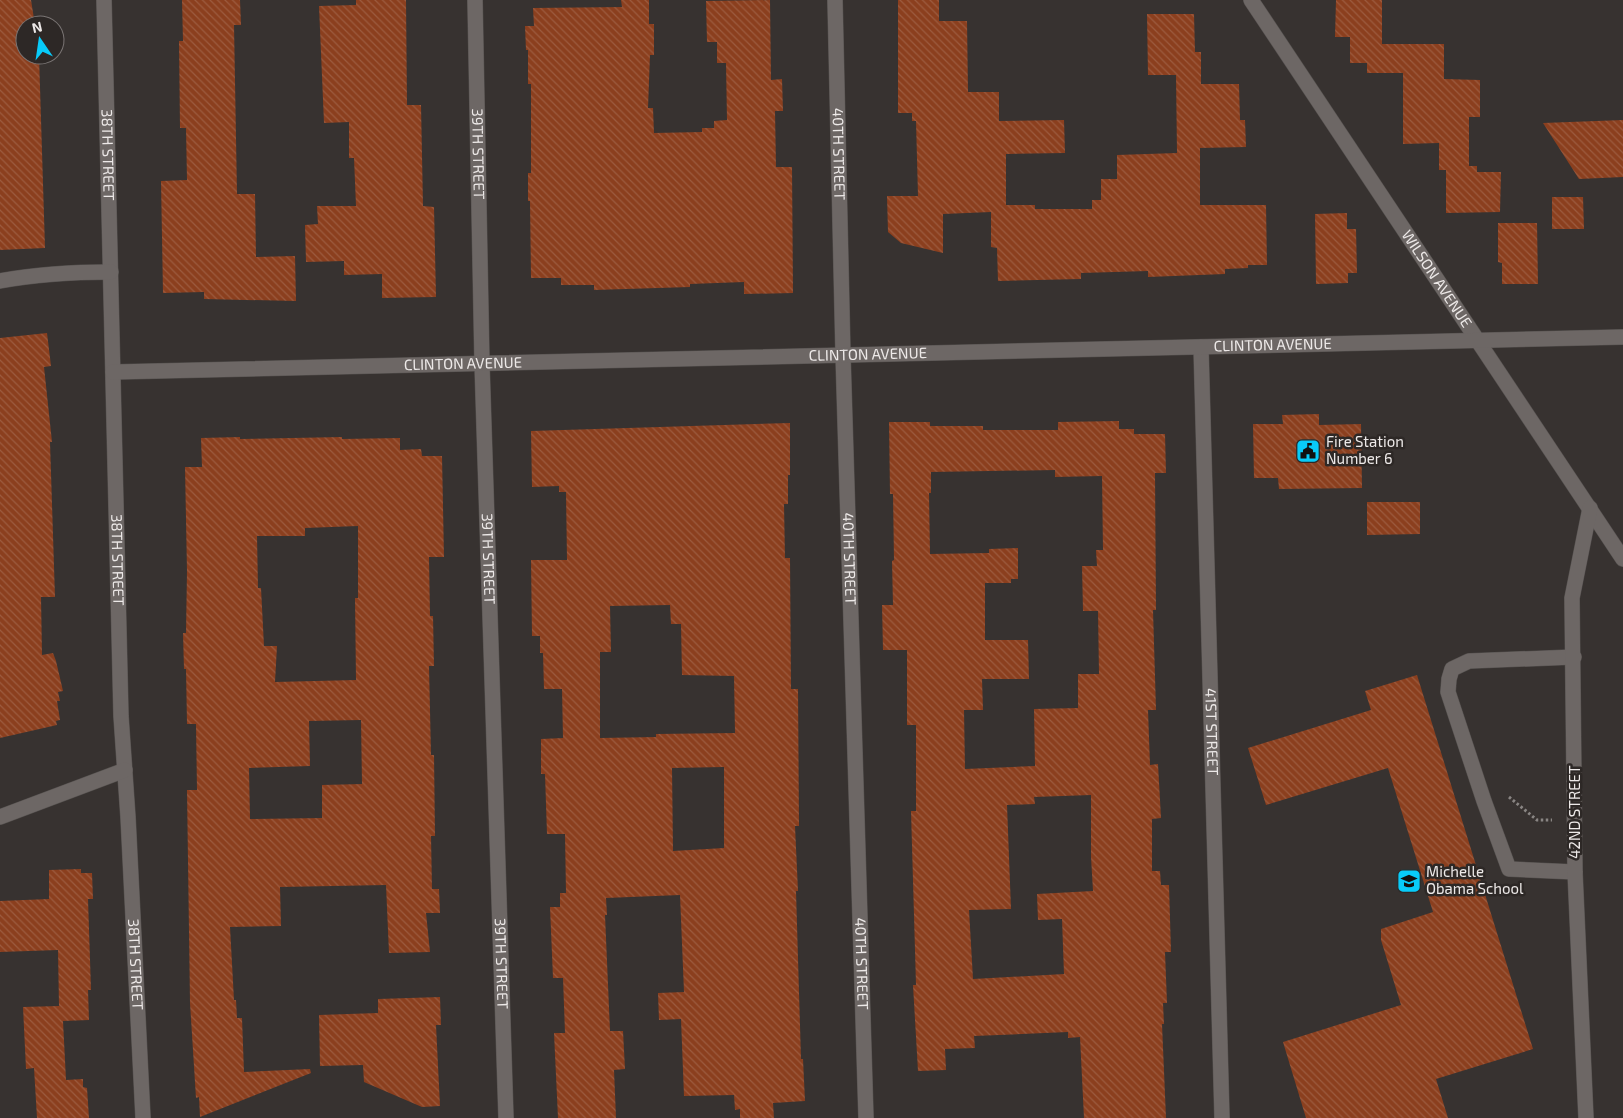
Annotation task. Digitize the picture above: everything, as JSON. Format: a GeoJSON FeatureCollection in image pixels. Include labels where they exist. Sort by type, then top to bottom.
{"type":"FeatureCollection","features":[{"type":"Feature","properties":{"kind":"street","name":"38TH STREET"},"geometry":{"type":"LineString","coordinates":[[104,0],[121,716],[143,1118]]}},
{"type":"Feature","properties":{"kind":"street","name":"39TH STREET"},"geometry":{"type":"LineString","coordinates":[[474,0],[482,364],[506,1118]]}},
{"type":"Feature","properties":{"kind":"street","name":"40TH STREET"},"geometry":{"type":"LineString","coordinates":[[835,0],[843,355],[866,1118]]}},
{"type":"Feature","properties":{"kind":"street","name":"WILSON AVENUE"},"geometry":{"type":"LineString","coordinates":[[1251,0],[1623,559]]}},
{"type":"Feature","properties":{"kind":"street"},"geometry":{"type":"LineString","coordinates":[[0,281],[29,275],[69,272],[111,272]]}},
{"type":"Feature","properties":{"kind":"street","name":"CLINTON AVENUE"},"geometry":{"type":"LineString","coordinates":[[113,372],[1623,338]]}},
{"type":"Feature","properties":{"kind":"street","name":"41ST STREET"},"geometry":{"type":"LineString","coordinates":[[1200,347],[1222,1118]]}},
{"type":"Feature","properties":{"kind":"street","name":"42ND STREET"},"geometry":{"type":"LineString","coordinates":[[1586,1118],[1575,872],[1572,598],[1590,508]]}},
{"type":"Feature","properties":{"kind":"street"},"geometry":{"type":"LineString","coordinates":[[1574,656],[1469,661],[1452,669],[1448,692],[1509,869],[1575,872]]}},
{"type":"Feature","properties":{"kind":"street"},"geometry":{"type":"LineString","coordinates":[[0,817],[125,770]]}},
{"type":"Feature","properties":{"kind":"path"},"geometry":{"type":"LineString","coordinates":[[1484,801],[1508,796],[1536,820],[1575,821]]}},
{"type":"Feature","properties":{"kind":"building"},"geometry":{"type":"Polygon","coordinates":[[[0,0],[31,0],[33,15],[15,15],[15,65],[39,65],[45,248],[0,250],[0,0]]]}},
{"type":"Feature","properties":{"kind":"building"},"geometry":{"type":"Polygon","coordinates":[[[182,0],[240,0],[241,25],[234,25],[237,194],[255,194],[256,257],[295,256],[296,301],[204,299],[204,292],[163,293],[161,181],[187,180],[186,128],[180,128],[179,41],[183,41],[182,0]]]}},
{"type":"Feature","properties":{"kind":"building"},"geometry":{"type":"Polygon","coordinates":[[[356,0],[406,0],[407,105],[421,105],[423,206],[434,207],[436,297],[382,298],[382,274],[344,275],[344,261],[306,262],[305,225],[318,224],[317,206],[356,206],[354,158],[349,158],[349,122],[324,123],[319,6],[356,5],[356,0]]]}},
{"type":"Feature","properties":{"kind":"building"},"geometry":{"type":"Polygon","coordinates":[[[621,0],[649,0],[649,24],[654,24],[654,55],[650,55],[648,108],[653,108],[654,133],[702,132],[702,128],[714,128],[714,121],[727,120],[726,63],[717,63],[717,42],[707,42],[706,1],[770,0],[771,80],[782,79],[783,111],[775,111],[776,167],[792,167],[793,293],[744,294],[744,282],[690,284],[690,287],[594,290],[594,285],[561,285],[561,278],[531,278],[528,173],[531,173],[531,84],[528,84],[528,50],[526,50],[525,26],[534,26],[533,8],[622,7],[621,0]]]}},
{"type":"Feature","properties":{"kind":"building"},"geometry":{"type":"Polygon","coordinates":[[[898,0],[939,0],[939,21],[967,21],[968,92],[999,92],[999,121],[1064,120],[1065,153],[1006,154],[1006,205],[1035,205],[1035,209],[1092,209],[1092,200],[1101,200],[1101,179],[1117,179],[1117,155],[1177,153],[1176,75],[1148,75],[1147,14],[1194,14],[1195,52],[1201,52],[1201,84],[1239,84],[1240,120],[1245,120],[1246,147],[1200,148],[1200,205],[1266,205],[1267,265],[1248,265],[1248,268],[1225,269],[1225,274],[1148,277],[1148,271],[1081,273],[1081,279],[998,281],[997,248],[991,247],[991,212],[943,214],[943,253],[901,243],[888,232],[887,196],[918,196],[916,121],[912,121],[912,113],[898,113],[898,0]]]}},
{"type":"Feature","properties":{"kind":"building"},"geometry":{"type":"Polygon","coordinates":[[[1336,0],[1382,0],[1382,44],[1444,44],[1444,79],[1480,80],[1480,117],[1469,117],[1469,166],[1477,166],[1477,172],[1501,172],[1500,212],[1446,213],[1446,170],[1439,170],[1439,143],[1403,144],[1403,73],[1367,73],[1367,63],[1350,63],[1350,37],[1335,37],[1336,0]]]}},
{"type":"Feature","properties":{"kind":"building"},"geometry":{"type":"Polygon","coordinates":[[[1623,120],[1623,177],[1579,179],[1543,123],[1623,120]]]}},
{"type":"Feature","properties":{"kind":"building"},"geometry":{"type":"Polygon","coordinates":[[[1552,197],[1583,197],[1584,229],[1552,229],[1552,197]]]}},
{"type":"Feature","properties":{"kind":"building"},"geometry":{"type":"Polygon","coordinates":[[[1347,213],[1347,229],[1356,229],[1357,273],[1348,273],[1348,283],[1316,284],[1315,214],[1347,213]]]}},
{"type":"Feature","properties":{"kind":"building"},"geometry":{"type":"Polygon","coordinates":[[[1498,223],[1537,223],[1538,284],[1502,284],[1502,263],[1498,262],[1498,223]]]}},
{"type":"Feature","properties":{"kind":"building"},"geometry":{"type":"Polygon","coordinates":[[[47,333],[51,366],[44,367],[52,442],[50,442],[55,597],[41,597],[42,655],[53,653],[56,661],[63,691],[58,692],[60,701],[57,701],[60,720],[56,721],[57,725],[0,738],[0,338],[47,333]]]}},
{"type":"Feature","properties":{"kind":"building","name":"Fire Station Number 6"},"geometry":{"type":"Polygon","coordinates":[[[1319,414],[1319,425],[1361,424],[1362,488],[1279,489],[1278,478],[1254,478],[1253,424],[1283,424],[1282,415],[1319,414]]]}},
{"type":"Feature","properties":{"kind":"building"},"geometry":{"type":"Polygon","coordinates":[[[1119,421],[1119,429],[1134,429],[1134,434],[1165,434],[1166,473],[1155,473],[1156,610],[1153,610],[1156,710],[1148,710],[1150,765],[1158,764],[1161,818],[1152,819],[1152,871],[1160,871],[1161,885],[1169,885],[1171,952],[1165,952],[1167,1003],[1163,1003],[1164,1024],[1162,1024],[1166,1118],[1084,1118],[1080,1037],[1068,1038],[1068,1032],[974,1036],[975,1048],[945,1049],[946,1070],[918,1071],[913,985],[916,985],[911,811],[916,811],[916,725],[907,725],[907,650],[883,650],[882,605],[893,605],[893,494],[890,494],[889,422],[930,422],[930,426],[983,426],[983,430],[1058,430],[1058,422],[1119,421]],[[1055,470],[931,472],[931,493],[929,493],[930,554],[989,553],[989,549],[1018,548],[1018,579],[1011,579],[1011,583],[985,583],[985,640],[1028,640],[1029,679],[982,679],[983,710],[964,710],[965,769],[1035,766],[1034,709],[1078,708],[1078,674],[1099,674],[1098,611],[1083,611],[1082,566],[1097,566],[1096,550],[1103,550],[1102,476],[1055,477],[1055,470]],[[1091,795],[1034,797],[1035,804],[1007,805],[1011,909],[969,910],[973,979],[1064,974],[1062,919],[1038,920],[1037,894],[1093,891],[1091,795]]]}},
{"type":"Feature","properties":{"kind":"building"},"geometry":{"type":"Polygon","coordinates":[[[790,423],[788,504],[784,504],[785,558],[790,558],[791,689],[798,689],[799,826],[795,826],[798,891],[796,891],[801,1059],[803,1059],[805,1101],[773,1103],[774,1118],[740,1118],[740,1109],[735,1110],[734,1095],[684,1096],[681,1019],[659,1020],[658,993],[684,992],[680,895],[606,898],[607,915],[605,915],[610,1031],[623,1031],[625,1069],[614,1070],[616,1118],[558,1118],[554,1033],[565,1033],[563,978],[553,978],[550,907],[560,907],[560,893],[566,893],[565,834],[547,834],[545,774],[541,774],[541,739],[563,738],[562,689],[544,689],[543,653],[540,653],[540,636],[532,636],[531,560],[567,560],[566,492],[559,492],[559,486],[532,487],[531,431],[790,423]],[[670,605],[610,606],[611,652],[600,652],[600,738],[656,737],[656,734],[735,733],[734,676],[682,675],[681,624],[671,624],[670,605]],[[724,767],[672,768],[673,851],[724,848],[724,767]]]}},
{"type":"Feature","properties":{"kind":"building"},"geometry":{"type":"Polygon","coordinates":[[[201,438],[400,438],[400,450],[421,449],[422,456],[442,456],[444,557],[429,557],[430,616],[433,616],[434,666],[429,666],[431,755],[434,755],[435,836],[431,836],[432,889],[439,889],[440,913],[426,913],[430,952],[389,953],[386,885],[280,887],[281,926],[230,927],[234,1000],[236,1000],[237,1018],[242,1018],[244,1072],[310,1069],[311,1073],[200,1117],[199,1097],[196,1098],[190,1003],[187,790],[197,790],[196,724],[187,724],[183,633],[186,633],[187,571],[185,467],[202,467],[201,438]],[[358,526],[305,528],[305,536],[257,536],[258,588],[261,588],[264,646],[277,646],[275,682],[356,680],[355,598],[358,598],[358,526]],[[361,720],[309,721],[310,766],[249,768],[250,819],[322,818],[322,785],[362,784],[361,720]]]}},
{"type":"Feature","properties":{"kind":"building"},"geometry":{"type":"Polygon","coordinates":[[[1367,502],[1420,502],[1420,534],[1367,535],[1367,502]]]}},
{"type":"Feature","properties":{"kind":"building"},"geometry":{"type":"Polygon","coordinates":[[[1417,675],[1533,1049],[1436,1079],[1448,1118],[1306,1118],[1283,1042],[1401,1005],[1381,940],[1381,929],[1433,912],[1388,768],[1266,805],[1248,748],[1371,710],[1365,691],[1417,675]]]}},
{"type":"Feature","properties":{"kind":"building"},"geometry":{"type":"Polygon","coordinates":[[[81,869],[81,873],[92,873],[93,899],[88,899],[91,990],[88,990],[89,1020],[63,1021],[66,1080],[83,1079],[83,1087],[87,1088],[89,1118],[37,1118],[34,1068],[26,1069],[23,1007],[59,1006],[58,950],[0,952],[0,901],[49,899],[49,870],[81,869]]]}},
{"type":"Feature","properties":{"kind":"building"},"geometry":{"type":"Polygon","coordinates":[[[440,997],[441,1025],[436,1025],[440,1106],[422,1107],[364,1082],[363,1065],[320,1066],[319,1015],[378,1013],[378,999],[440,997]]]}},
{"type":"Feature","properties":{"kind":"place","name":"Fire Station Number 6"},"geometry":{"type":"Point","coordinates":[1308,451]}},
{"type":"Feature","properties":{"kind":"place","name":"Michelle Obama School"},"geometry":{"type":"Point","coordinates":[1409,881]}}]}
